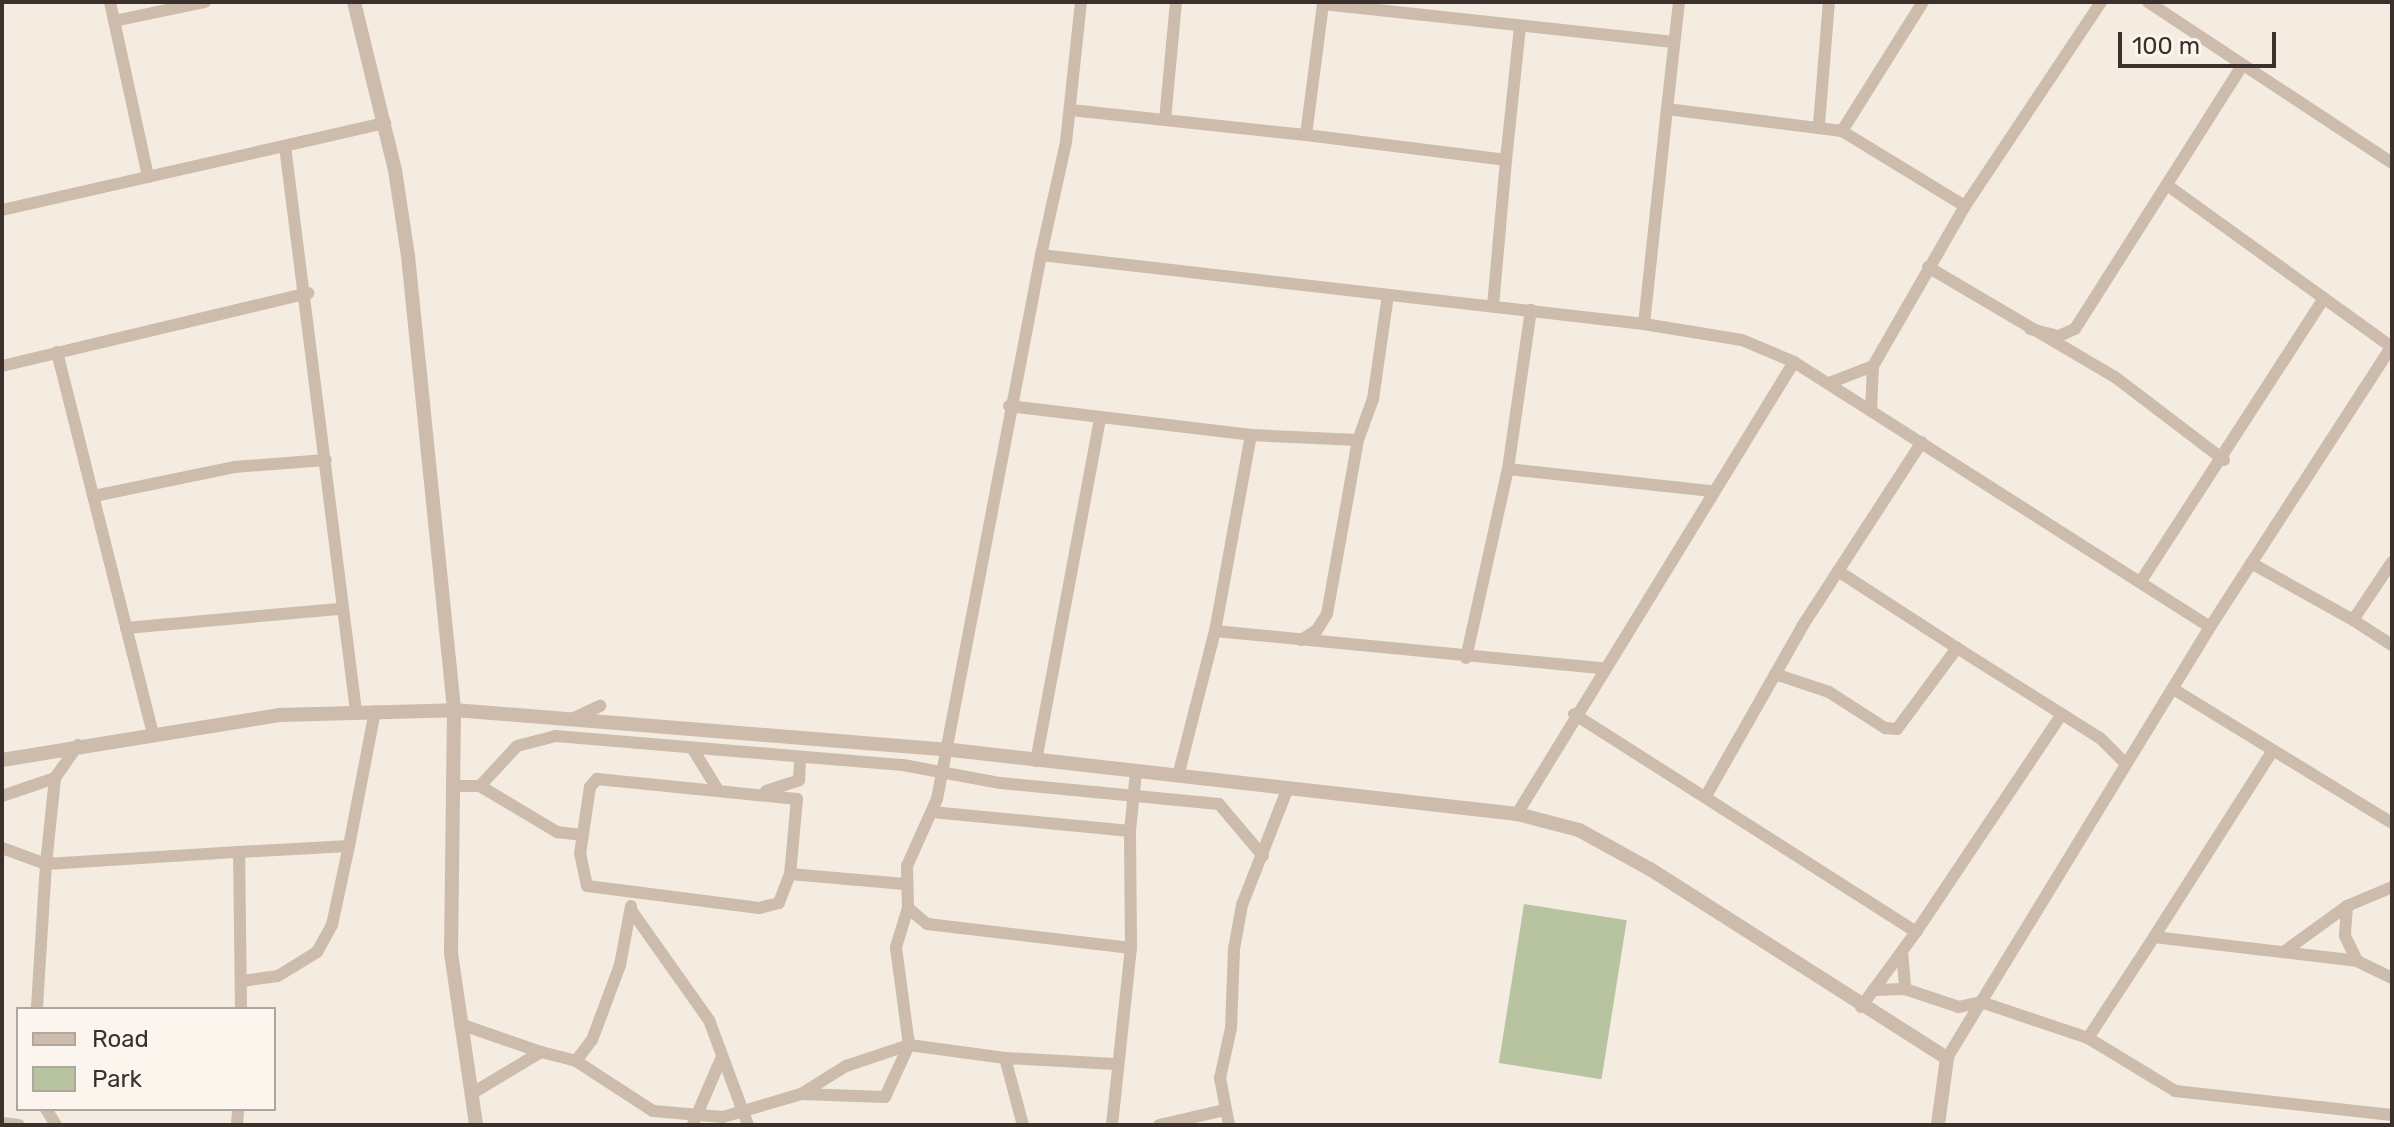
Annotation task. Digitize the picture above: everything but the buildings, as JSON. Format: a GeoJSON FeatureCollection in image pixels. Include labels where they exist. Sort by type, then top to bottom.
{"type":"FeatureCollection","features":[{"type":"Feature","properties":{"kind":"street"},"geometry":{"type":"LineString","coordinates":[[110,2],[148,177]]}},
{"type":"Feature","properties":{"kind":"street"},"geometry":{"type":"LineString","coordinates":[[114,21],[205,2]]}},
{"type":"Feature","properties":{"kind":"street"},"geometry":{"type":"LineString","coordinates":[[354,2],[385,123],[405,230],[454,710],[448,920],[476,1125]]}},
{"type":"Feature","properties":{"kind":"street"},"geometry":{"type":"LineString","coordinates":[[801,1094],[885,1097],[909,1045],[896,947],[908,908],[905,884],[912,844],[932,812],[942,774],[943,749],[1009,406],[1071,110],[1081,2]]}},
{"type":"Feature","properties":{"kind":"street"},"geometry":{"type":"LineString","coordinates":[[1165,120],[1176,2]]}},
{"type":"Feature","properties":{"kind":"street"},"geometry":{"type":"LineString","coordinates":[[1644,324],[1679,2]]}},
{"type":"Feature","properties":{"kind":"street"},"geometry":{"type":"LineString","coordinates":[[1819,125],[1829,2]]}},
{"type":"Feature","properties":{"kind":"street"},"geometry":{"type":"LineString","coordinates":[[1842,131],[1923,2]]}},
{"type":"Feature","properties":{"kind":"street"},"geometry":{"type":"LineString","coordinates":[[1871,411],[1873,366],[1928,267],[2101,2]]}},
{"type":"Feature","properties":{"kind":"street"},"geometry":{"type":"LineString","coordinates":[[2148,2],[2392,163]]}},
{"type":"Feature","properties":{"kind":"street"},"geometry":{"type":"LineString","coordinates":[[1306,135],[1323,3],[1673,42]]}},
{"type":"Feature","properties":{"kind":"street"},"geometry":{"type":"LineString","coordinates":[[1493,306],[1520,26]]}},
{"type":"Feature","properties":{"kind":"street"},"geometry":{"type":"LineString","coordinates":[[2030,329],[2059,336],[2075,329],[2242,66]]}},
{"type":"Feature","properties":{"kind":"street"},"geometry":{"type":"LineString","coordinates":[[1667,109],[1819,125],[1842,131],[1965,206]]}},
{"type":"Feature","properties":{"kind":"street"},"geometry":{"type":"LineString","coordinates":[[1071,110],[1506,160]]}},
{"type":"Feature","properties":{"kind":"street"},"geometry":{"type":"LineString","coordinates":[[2,210],[385,123]]}},
{"type":"Feature","properties":{"kind":"street"},"geometry":{"type":"LineString","coordinates":[[285,146],[308,293],[341,609],[356,711]]}},
{"type":"Feature","properties":{"kind":"street"},"geometry":{"type":"LineString","coordinates":[[1938,1125],[1947,1058],[2125,763],[2175,690],[2210,627],[2392,347],[2167,185]]}},
{"type":"Feature","properties":{"kind":"street"},"geometry":{"type":"LineString","coordinates":[[1041,255],[1531,310],[1742,340],[1794,362],[1829,383],[2210,627]]}},
{"type":"Feature","properties":{"kind":"street"},"geometry":{"type":"LineString","coordinates":[[1928,267],[2115,377],[2224,460]]}},
{"type":"Feature","properties":{"kind":"street"},"geometry":{"type":"LineString","coordinates":[[2,366],[308,293]]}},
{"type":"Feature","properties":{"kind":"street"},"geometry":{"type":"LineString","coordinates":[[1301,640],[1317,630],[1327,614],[1358,440],[1373,399],[1388,295]]}},
{"type":"Feature","properties":{"kind":"street"},"geometry":{"type":"LineString","coordinates":[[2141,581],[2224,460],[2323,300]]}},
{"type":"Feature","properties":{"kind":"street"},"geometry":{"type":"LineString","coordinates":[[1466,658],[1508,469],[1531,310]]}},
{"type":"Feature","properties":{"kind":"street"},"geometry":{"type":"LineString","coordinates":[[57,352],[153,734]]}},
{"type":"Feature","properties":{"kind":"street"},"geometry":{"type":"LineString","coordinates":[[1517,814],[1602,668],[1794,362]]}},
{"type":"Feature","properties":{"kind":"street"},"geometry":{"type":"LineString","coordinates":[[1829,383],[1873,366]]}},
{"type":"Feature","properties":{"kind":"street"},"geometry":{"type":"LineString","coordinates":[[1009,406],[1251,435],[1358,440]]}},
{"type":"Feature","properties":{"kind":"street"},"geometry":{"type":"LineString","coordinates":[[1036,761],[1100,418]]}},
{"type":"Feature","properties":{"kind":"street"},"geometry":{"type":"LineString","coordinates":[[1178,776],[1215,631],[1251,435]]}},
{"type":"Feature","properties":{"kind":"street"},"geometry":{"type":"LineString","coordinates":[[1706,796],[1775,674],[1922,442]]}},
{"type":"Feature","properties":{"kind":"street"},"geometry":{"type":"LineString","coordinates":[[94,496],[234,467],[326,460]]}},
{"type":"Feature","properties":{"kind":"street"},"geometry":{"type":"LineString","coordinates":[[1508,469],[1712,491]]}},
{"type":"Feature","properties":{"kind":"street"},"geometry":{"type":"LineString","coordinates":[[2353,620],[2392,562]]}},
{"type":"Feature","properties":{"kind":"street"},"geometry":{"type":"LineString","coordinates":[[2251,563],[2392,645]]}},
{"type":"Feature","properties":{"kind":"street"},"geometry":{"type":"LineString","coordinates":[[1838,571],[2062,714],[2125,763]]}},
{"type":"Feature","properties":{"kind":"street"},"geometry":{"type":"LineString","coordinates":[[126,628],[341,609]]}},
{"type":"Feature","properties":{"kind":"street"},"geometry":{"type":"LineString","coordinates":[[1215,631],[1466,658],[1602,668]]}},
{"type":"Feature","properties":{"kind":"street"},"geometry":{"type":"LineString","coordinates":[[1775,674],[1829,692],[1885,728],[1897,729],[1957,648]]}},
{"type":"Feature","properties":{"kind":"street"},"geometry":{"type":"LineString","coordinates":[[2175,690],[2271,753],[2392,823]]}},
{"type":"Feature","properties":{"kind":"street"},"geometry":{"type":"LineString","coordinates":[[574,718],[600,706]]}},
{"type":"Feature","properties":{"kind":"street"},"geometry":{"type":"LineString","coordinates":[[2,760],[79,743],[280,715],[454,710],[943,749],[1517,814],[1579,830],[1650,869],[1861,1007],[1947,1058]]}},
{"type":"Feature","properties":{"kind":"street"},"geometry":{"type":"LineString","coordinates":[[242,981],[278,976],[317,952],[332,925],[375,711]]}},
{"type":"Feature","properties":{"kind":"street"},"geometry":{"type":"LineString","coordinates":[[1574,714],[1916,932]]}},
{"type":"Feature","properties":{"kind":"street"},"geometry":{"type":"LineString","coordinates":[[1861,1007],[1916,932],[2062,714]]}},
{"type":"Feature","properties":{"kind":"street"},"geometry":{"type":"LineString","coordinates":[[480,786],[533,737],[800,759],[1219,804],[1263,856]]}},
{"type":"Feature","properties":{"kind":"street"},"geometry":{"type":"LineString","coordinates":[[37,1007],[55,778],[79,743]]}},
{"type":"Feature","properties":{"kind":"street"},"geometry":{"type":"LineString","coordinates":[[694,751],[718,790]]}},
{"type":"Feature","properties":{"kind":"street"},"geometry":{"type":"LineString","coordinates":[[2088,1038],[2271,753]]}},
{"type":"Feature","properties":{"kind":"street"},"geometry":{"type":"LineString","coordinates":[[797,799],[763,792],[597,779],[590,787],[583,835],[583,882],[631,894],[759,908],[779,903],[790,874],[799,780],[800,759]]}},
{"type":"Feature","properties":{"kind":"street"},"geometry":{"type":"LineString","coordinates":[[1112,1125],[1115,1064],[1131,948],[1130,831],[1136,772]]}},
{"type":"Feature","properties":{"kind":"street"},"geometry":{"type":"LineString","coordinates":[[2,796],[55,778]]}},
{"type":"Feature","properties":{"kind":"street"},"geometry":{"type":"LineString","coordinates":[[763,792],[799,780]]}},
{"type":"Feature","properties":{"kind":"street"},"geometry":{"type":"LineString","coordinates":[[452,786],[480,786],[557,832],[583,835]]}},
{"type":"Feature","properties":{"kind":"street"},"geometry":{"type":"LineString","coordinates":[[1229,1125],[1220,1078],[1231,1028],[1234,949],[1242,905],[1287,790]]}},
{"type":"Feature","properties":{"kind":"street"},"geometry":{"type":"LineString","coordinates":[[932,812],[1130,831]]}},
{"type":"Feature","properties":{"kind":"street"},"geometry":{"type":"LineString","coordinates":[[2,848],[46,864],[349,846]]}},
{"type":"Feature","properties":{"kind":"street"},"geometry":{"type":"LineString","coordinates":[[239,852],[241,1007]]}},
{"type":"Feature","properties":{"kind":"street"},"geometry":{"type":"LineString","coordinates":[[790,874],[905,884]]}},
{"type":"Feature","properties":{"kind":"street"},"geometry":{"type":"LineString","coordinates":[[2285,951],[2347,906],[2392,887]]}},
{"type":"Feature","properties":{"kind":"street"},"geometry":{"type":"LineString","coordinates":[[576,1061],[592,1040],[620,965],[631,910],[631,894]]}},
{"type":"Feature","properties":{"kind":"street"},"geometry":{"type":"LineString","coordinates":[[2347,906],[2345,936],[2357,961]]}},
{"type":"Feature","properties":{"kind":"street"},"geometry":{"type":"LineString","coordinates":[[908,908],[927,924],[1131,948]]}},
{"type":"Feature","properties":{"kind":"street"},"geometry":{"type":"LineString","coordinates":[[631,910],[709,1020],[720,1061],[746,1120]]}},
{"type":"Feature","properties":{"kind":"street"},"geometry":{"type":"LineString","coordinates":[[2154,937],[2357,961],[2392,978]]}},
{"type":"Feature","properties":{"kind":"street"},"geometry":{"type":"LineString","coordinates":[[1902,951],[1905,989]]}},
{"type":"Feature","properties":{"kind":"street"},"geometry":{"type":"LineString","coordinates":[[1873,990],[1905,989],[1959,1007],[1981,1002],[2088,1038],[2175,1091],[2392,1115]]}},
{"type":"Feature","properties":{"kind":"street"},"geometry":{"type":"LineString","coordinates":[[460,1024],[576,1061],[642,1107],[693,1122],[746,1120],[801,1094],[846,1066],[909,1045],[1005,1058],[1115,1064]]}},
{"type":"Feature","properties":{"kind":"street"},"geometry":{"type":"LineString","coordinates":[[471,1094],[541,1052]]}},
{"type":"Feature","properties":{"kind":"street"},"geometry":{"type":"LineString","coordinates":[[1005,1058],[1023,1125]]}},
{"type":"Feature","properties":{"kind":"street"},"geometry":{"type":"LineString","coordinates":[[693,1122],[720,1061]]}},
{"type":"Feature","properties":{"kind":"street"},"geometry":{"type":"LineString","coordinates":[[1159,1125],[1225,1110]]}},
{"type":"Feature","properties":{"kind":"street"},"geometry":{"type":"LineString","coordinates":[[2,1123],[19,1125]]}},
{"type":"Feature","properties":{"kind":"green space"},"geometry":{"type":"Polygon","coordinates":[[[1524,904],[1627,920],[1602,1079],[1499,1063],[1524,904]]]}}]}
